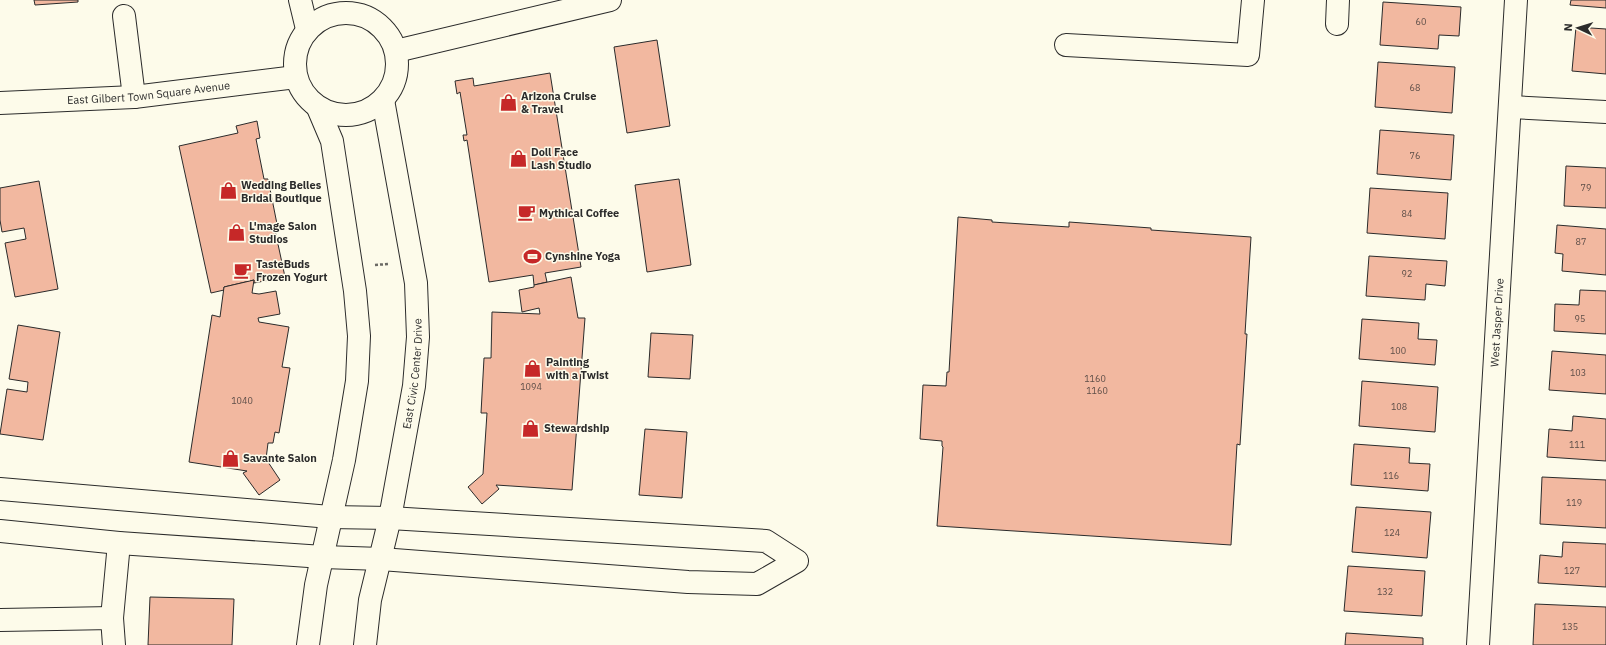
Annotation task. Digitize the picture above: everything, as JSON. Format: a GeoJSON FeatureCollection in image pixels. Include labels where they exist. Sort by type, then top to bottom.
{"type":"FeatureCollection","features":[{"type":"Feature","properties":{"kind":"street"},"geometry":{"type":"LineString","coordinates":[[300,0],[307,29]]}},
{"type":"Feature","properties":{"kind":"street"},"geometry":{"type":"LineString","coordinates":[[396,51],[610,0]]}},
{"type":"Feature","properties":{"kind":"street"},"geometry":{"type":"LineString","coordinates":[[1066,45],[1248,55],[1253,0]]}},
{"type":"Feature","properties":{"kind":"street"},"geometry":{"type":"LineString","coordinates":[[1337,24],[1338,0]]}},
{"type":"Feature","properties":{"kind":"street","name":"West Jasper Drive"},"geometry":{"type":"LineString","coordinates":[[1478,645],[1516,0]]}},
{"type":"Feature","properties":{"kind":"street"},"geometry":{"type":"LineString","coordinates":[[355,7],[382,26],[391,38],[396,51],[397,69],[393,86],[383,100],[368,111],[352,115],[334,114],[318,108],[308,100],[301,89],[296,77],[294,65],[296,52],[300,40],[307,29],[318,20],[355,7]]}},
{"type":"Feature","properties":{"kind":"street"},"geometry":{"type":"LineString","coordinates":[[124,16],[134,98]]}},
{"type":"Feature","properties":{"kind":"street","name":"East Gilbert Town Square Avenue"},"geometry":{"type":"LineString","coordinates":[[0,103],[134,98],[296,77]]}},
{"type":"Feature","properties":{"kind":"street","name":"East Civic Center Drive"},"geometry":{"type":"LineString","coordinates":[[365,645],[370,600],[390,518],[414,386],[418,337],[416,283],[383,100]]}},
{"type":"Feature","properties":{"kind":"street"},"geometry":{"type":"LineString","coordinates":[[1510,107],[1606,112]]}},
{"type":"Feature","properties":{"kind":"street"},"geometry":{"type":"LineString","coordinates":[[308,645],[315,593],[330,517],[344,460],[357,381],[359,336],[355,291],[332,141],[318,108]]}},
{"type":"Feature","properties":{"kind":"street"},"geometry":{"type":"LineString","coordinates":[[0,489],[330,517],[390,518],[766,541],[797,562],[757,584],[688,582],[381,559],[323,557],[119,543],[0,531]]}},
{"type":"Feature","properties":{"kind":"street"},"geometry":{"type":"LineString","coordinates":[[114,645],[112,618],[119,543]]}},
{"type":"Feature","properties":{"kind":"street"},"geometry":{"type":"LineString","coordinates":[[0,620],[112,618]]}},
{"type":"Feature","properties":{"kind":"path"},"geometry":{"type":"LineString","coordinates":[[375,265],[390,264]]}},
{"type":"Feature","properties":{"kind":"building"},"geometry":{"type":"Polygon","coordinates":[[[34,0],[78,0],[78,2],[35,5],[34,0]]]}},
{"type":"Feature","properties":{"kind":"building"},"geometry":{"type":"Polygon","coordinates":[[[1571,0],[1606,0],[1606,8],[1570,5],[1571,0]]]}},
{"type":"Feature","properties":{"kind":"building"},"geometry":{"type":"Polygon","coordinates":[[[1383,2],[1461,7],[1459,36],[1439,35],[1438,49],[1380,45],[1383,2]]]}},
{"type":"Feature","properties":{"kind":"building"},"geometry":{"type":"Polygon","coordinates":[[[1576,27],[1606,29],[1606,74],[1572,71],[1576,27]]]}},
{"type":"Feature","properties":{"kind":"building"},"geometry":{"type":"Polygon","coordinates":[[[657,40],[670,126],[627,133],[614,47],[657,40]]]}},
{"type":"Feature","properties":{"kind":"building"},"geometry":{"type":"Polygon","coordinates":[[[1378,62],[1455,67],[1452,113],[1375,107],[1378,62]]]}},
{"type":"Feature","properties":{"kind":"building"},"geometry":{"type":"Polygon","coordinates":[[[550,73],[581,267],[545,273],[547,282],[534,285],[533,275],[489,282],[467,140],[464,141],[463,135],[467,135],[460,92],[457,94],[455,81],[473,78],[474,86],[550,73]]]}},
{"type":"Feature","properties":{"kind":"building"},"geometry":{"type":"Polygon","coordinates":[[[257,121],[260,138],[256,139],[264,179],[268,179],[278,229],[275,230],[285,277],[254,283],[254,280],[224,287],[224,290],[211,293],[179,146],[238,133],[236,126],[257,121]]]}},
{"type":"Feature","properties":{"kind":"building"},"geometry":{"type":"Polygon","coordinates":[[[1380,130],[1454,135],[1451,180],[1377,174],[1380,130]]]}},
{"type":"Feature","properties":{"kind":"building"},"geometry":{"type":"Polygon","coordinates":[[[1566,166],[1606,168],[1606,208],[1564,206],[1566,166]]]}},
{"type":"Feature","properties":{"kind":"building"},"geometry":{"type":"Polygon","coordinates":[[[679,179],[691,265],[647,272],[635,185],[679,179]]]}},
{"type":"Feature","properties":{"kind":"building"},"geometry":{"type":"Polygon","coordinates":[[[39,181],[58,289],[15,297],[5,243],[26,239],[24,228],[2,232],[0,220],[0,188],[39,181]]]}},
{"type":"Feature","properties":{"kind":"building"},"geometry":{"type":"Polygon","coordinates":[[[1370,188],[1448,193],[1445,239],[1367,233],[1370,188]]]}},
{"type":"Feature","properties":{"kind":"building"},"geometry":{"type":"Polygon","coordinates":[[[958,217],[992,220],[992,222],[1069,227],[1069,222],[1151,228],[1151,230],[1251,237],[1240,445],[1237,444],[1231,545],[937,526],[943,447],[942,441],[920,439],[923,385],[946,386],[947,372],[949,372],[958,217]]]}},
{"type":"Feature","properties":{"kind":"building"},"geometry":{"type":"Polygon","coordinates":[[[1557,225],[1606,229],[1606,275],[1562,271],[1563,254],[1555,253],[1557,225]]]}},
{"type":"Feature","properties":{"kind":"building"},"geometry":{"type":"Polygon","coordinates":[[[1369,256],[1447,261],[1445,286],[1426,284],[1425,300],[1366,296],[1369,256]]]}},
{"type":"Feature","properties":{"kind":"building"},"geometry":{"type":"Polygon","coordinates":[[[571,277],[578,318],[585,318],[572,490],[496,485],[499,489],[482,504],[468,487],[483,474],[487,413],[481,413],[484,358],[491,358],[492,312],[540,314],[539,308],[522,312],[519,290],[534,287],[534,285],[571,277]]]}},
{"type":"Feature","properties":{"kind":"building"},"geometry":{"type":"Polygon","coordinates":[[[254,280],[252,293],[259,294],[276,291],[280,314],[258,318],[259,322],[289,327],[282,367],[290,368],[279,433],[275,432],[273,443],[268,443],[266,459],[280,480],[259,495],[243,473],[247,471],[189,462],[212,315],[220,317],[224,287],[254,280]]]}},
{"type":"Feature","properties":{"kind":"building"},"geometry":{"type":"Polygon","coordinates":[[[1580,290],[1606,291],[1606,334],[1554,331],[1555,304],[1579,305],[1580,290]]]}},
{"type":"Feature","properties":{"kind":"building"},"geometry":{"type":"Polygon","coordinates":[[[1362,319],[1419,323],[1418,339],[1437,340],[1435,365],[1359,359],[1362,319]]]}},
{"type":"Feature","properties":{"kind":"building"},"geometry":{"type":"Polygon","coordinates":[[[18,325],[60,332],[43,440],[0,434],[7,389],[27,392],[28,382],[9,379],[18,325]]]}},
{"type":"Feature","properties":{"kind":"building"},"geometry":{"type":"Polygon","coordinates":[[[651,333],[693,335],[690,379],[648,377],[651,333]]]}},
{"type":"Feature","properties":{"kind":"building"},"geometry":{"type":"Polygon","coordinates":[[[1552,351],[1606,355],[1606,394],[1549,390],[1552,351]]]}},
{"type":"Feature","properties":{"kind":"building"},"geometry":{"type":"Polygon","coordinates":[[[1362,381],[1438,387],[1435,432],[1359,426],[1362,381]]]}},
{"type":"Feature","properties":{"kind":"building"},"geometry":{"type":"Polygon","coordinates":[[[1573,416],[1606,419],[1606,461],[1547,457],[1549,429],[1572,431],[1573,416]]]}},
{"type":"Feature","properties":{"kind":"building"},"geometry":{"type":"Polygon","coordinates":[[[645,429],[687,432],[682,498],[639,495],[645,429]]]}},
{"type":"Feature","properties":{"kind":"building"},"geometry":{"type":"Polygon","coordinates":[[[1354,444],[1410,448],[1409,463],[1430,464],[1428,491],[1351,485],[1354,444]]]}},
{"type":"Feature","properties":{"kind":"building"},"geometry":{"type":"Polygon","coordinates":[[[1542,477],[1606,480],[1606,528],[1540,524],[1542,477]]]}},
{"type":"Feature","properties":{"kind":"building"},"geometry":{"type":"Polygon","coordinates":[[[1356,507],[1431,512],[1427,558],[1352,552],[1356,507]]]}},
{"type":"Feature","properties":{"kind":"building"},"geometry":{"type":"Polygon","coordinates":[[[1563,542],[1606,544],[1606,587],[1538,583],[1540,555],[1562,557],[1563,542]]]}},
{"type":"Feature","properties":{"kind":"building"},"geometry":{"type":"Polygon","coordinates":[[[1348,566],[1425,571],[1422,616],[1344,611],[1348,566]]]}},
{"type":"Feature","properties":{"kind":"building"},"geometry":{"type":"Polygon","coordinates":[[[150,597],[234,599],[232,645],[148,645],[150,597]]]}},
{"type":"Feature","properties":{"kind":"building"},"geometry":{"type":"Polygon","coordinates":[[[1535,604],[1606,607],[1606,645],[1533,645],[1535,604]]]}},
{"type":"Feature","properties":{"kind":"building"},"geometry":{"type":"Polygon","coordinates":[[[1346,633],[1423,638],[1423,645],[1345,645],[1346,633]]]}},
{"type":"Feature","properties":{"kind":"place","name":"Arizona Cruise & Travel"},"geometry":{"type":"Point","coordinates":[508,102]}},
{"type":"Feature","properties":{"kind":"place","name":"Doll Face Lash Studio"},"geometry":{"type":"Point","coordinates":[518,158]}},
{"type":"Feature","properties":{"kind":"place","name":"Wedding Belles Bridal Boutique"},"geometry":{"type":"Point","coordinates":[228,191]}},
{"type":"Feature","properties":{"kind":"place","name":"Mythical Coffee"},"geometry":{"type":"Point","coordinates":[526,213]}},
{"type":"Feature","properties":{"kind":"place","name":"L'mage Salon Studios"},"geometry":{"type":"Point","coordinates":[236,232]}},
{"type":"Feature","properties":{"kind":"place","name":"Cynshine Yoga"},"geometry":{"type":"Point","coordinates":[532,256]}},
{"type":"Feature","properties":{"kind":"place","name":"TasteBuds Frozen Yogurt"},"geometry":{"type":"Point","coordinates":[243,270]}},
{"type":"Feature","properties":{"kind":"place","name":"Painting with a Twist"},"geometry":{"type":"Point","coordinates":[533,368]}},
{"type":"Feature","properties":{"kind":"place","name":"Stewardship"},"geometry":{"type":"Point","coordinates":[531,428]}},
{"type":"Feature","properties":{"kind":"place","name":"Savante Salon"},"geometry":{"type":"Point","coordinates":[230,458]}}]}
